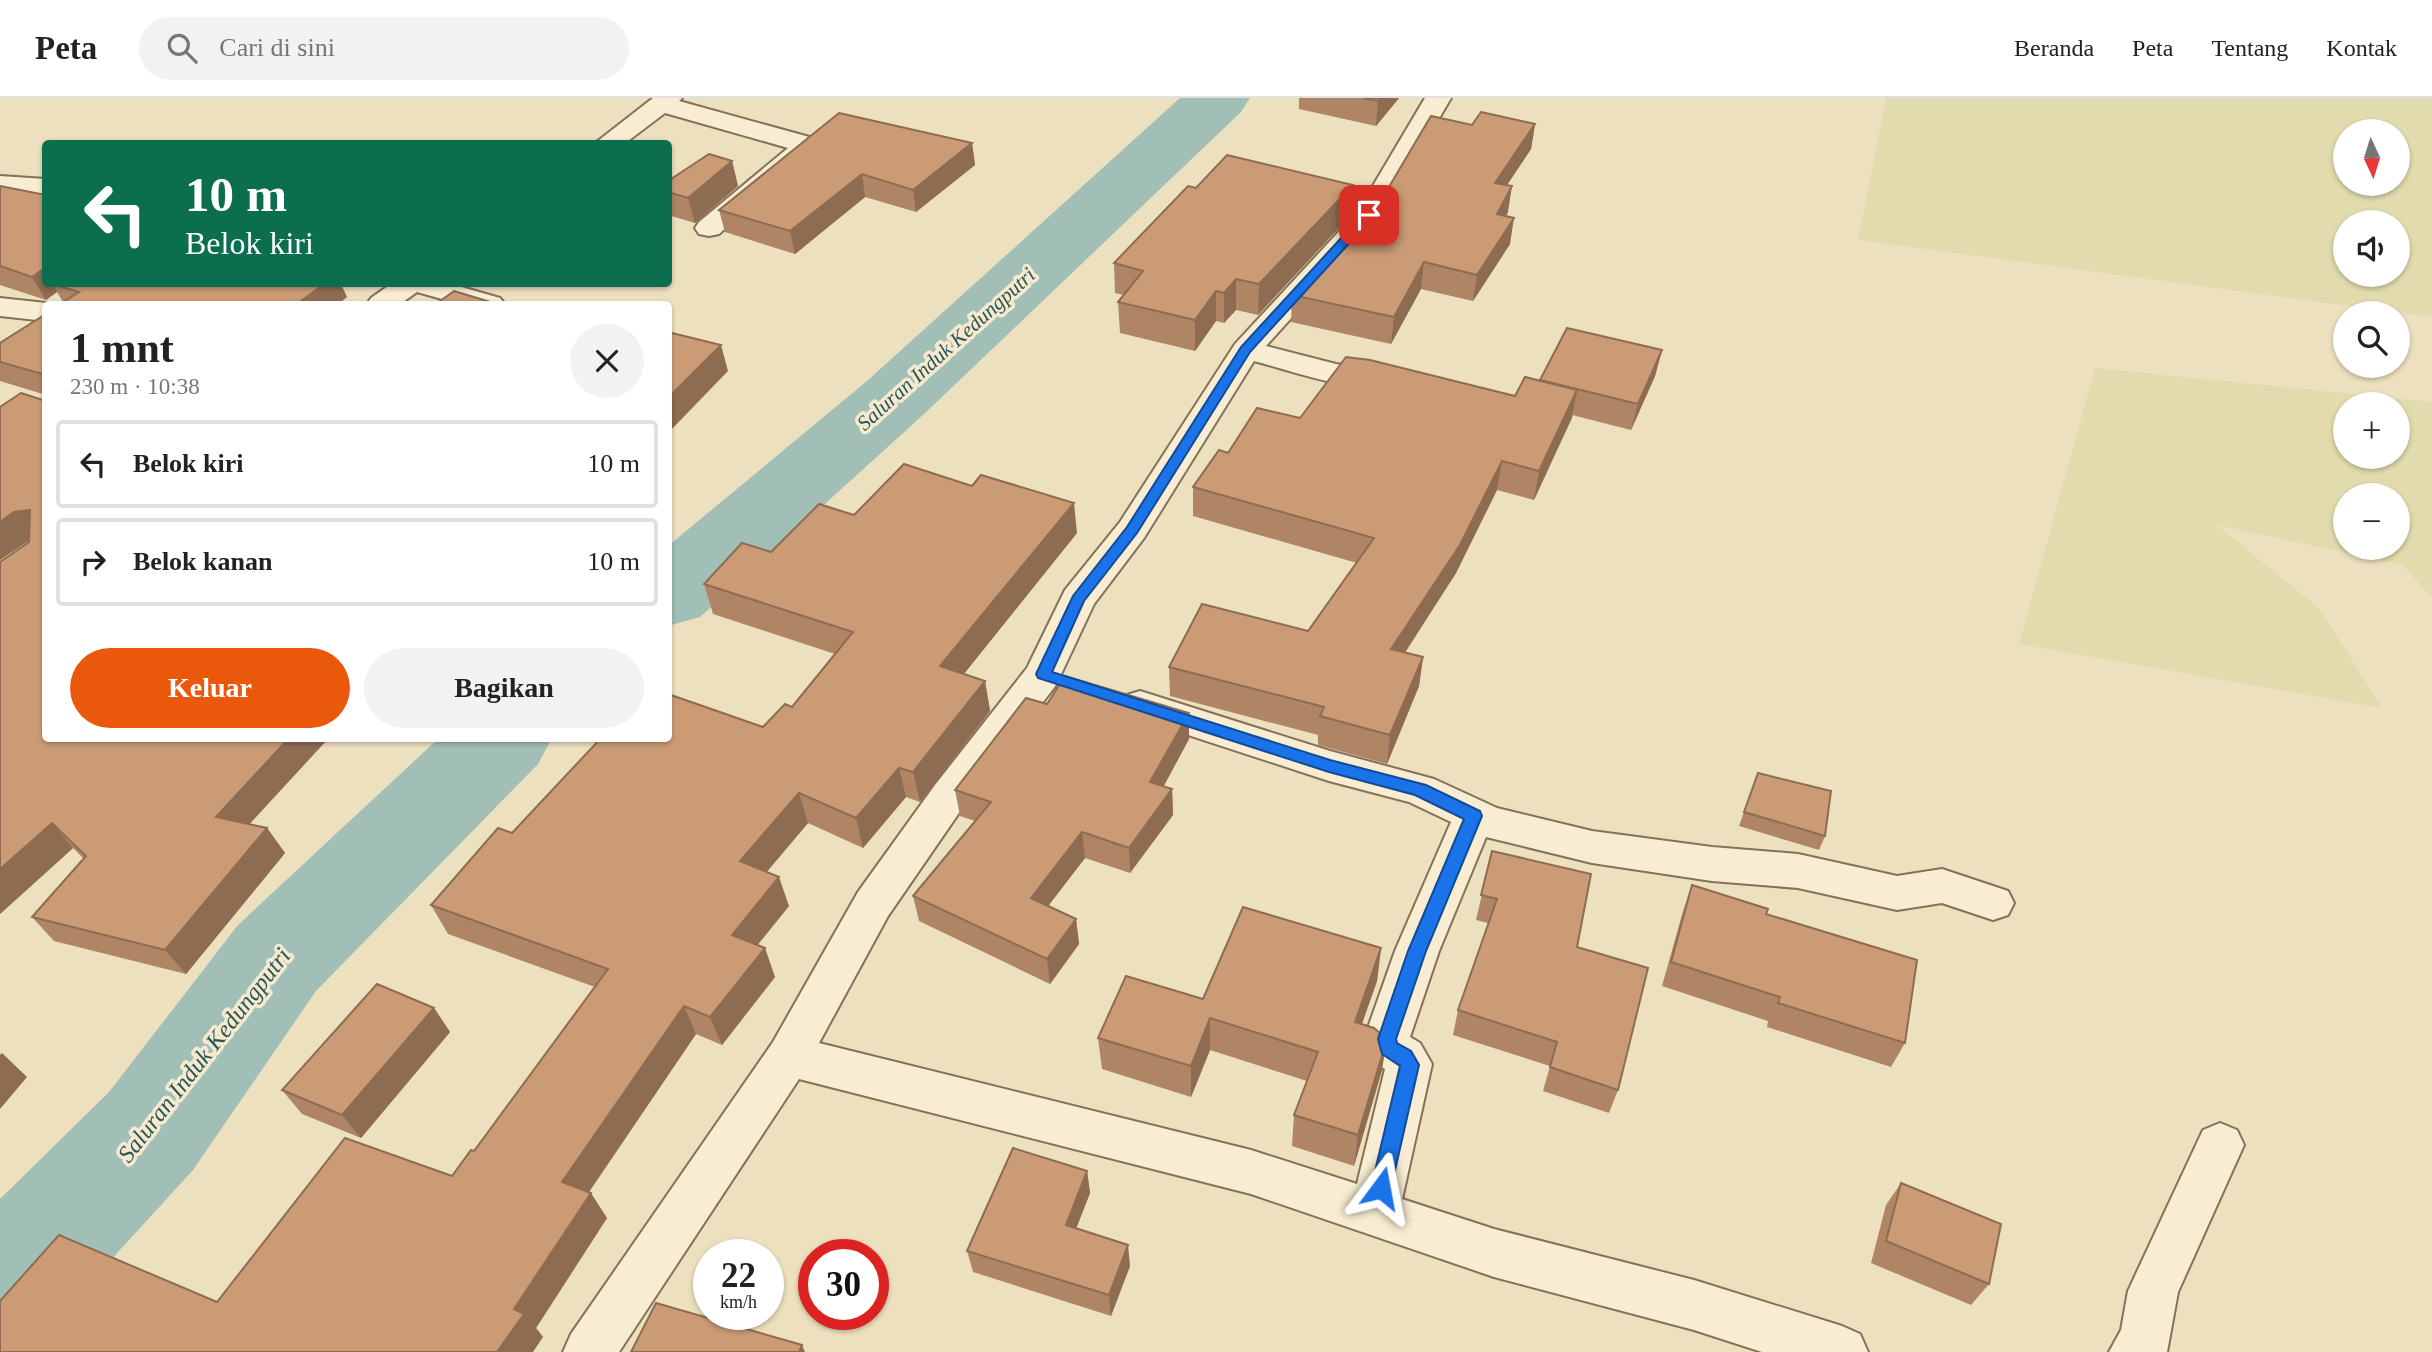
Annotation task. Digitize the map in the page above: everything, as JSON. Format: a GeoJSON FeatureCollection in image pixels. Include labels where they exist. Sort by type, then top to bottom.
{"type":"FeatureCollection","features":[{"type":"Feature","properties":{"kind":"street"},"geometry":{"type":"LineString","coordinates":[[589,1352],[789,1056],[873,904],[949,796],[1043,674],[1078,599],[1132,530],[1245,350],[1369,215],[1438,98]]}},
{"type":"Feature","properties":{"kind":"street"},"geometry":{"type":"LineString","coordinates":[[612,140],[666,101],[804,144],[804,148],[709,228]]}},
{"type":"Feature","properties":{"kind":"street"},"geometry":{"type":"LineString","coordinates":[[0,184],[42,187]]}},
{"type":"Feature","properties":{"kind":"street"},"geometry":{"type":"LineString","coordinates":[[386,301],[406,287]]}},
{"type":"Feature","properties":{"kind":"street"},"geometry":{"type":"LineString","coordinates":[[431,287],[480,301]]}},
{"type":"Feature","properties":{"kind":"street"},"geometry":{"type":"LineString","coordinates":[[0,307],[42,312]]}},
{"type":"Feature","properties":{"kind":"street"},"geometry":{"type":"LineString","coordinates":[[18,336],[42,316]]}},
{"type":"Feature","properties":{"kind":"street"},"geometry":{"type":"LineString","coordinates":[[1245,350],[1336,373],[1414,383]]}},
{"type":"Feature","properties":{"kind":"street"},"geometry":{"type":"LineString","coordinates":[[1043,674],[1329,766],[1420,790],[1488,822],[1592,847],[1712,864],[1798,871],[1897,893],[1942,887],[1993,903]]}},
{"type":"Feature","properties":{"kind":"street"},"geometry":{"type":"LineString","coordinates":[[1375,1213],[1409,1065],[1404,1057],[1389,1048],[1387,1039],[1417,951],[1474,816]]}},
{"type":"Feature","properties":{"kind":"street"},"geometry":{"type":"LineString","coordinates":[[789,1056],[1251,1172],[1494,1253],[1694,1305],[1842,1352]]}},
{"type":"Feature","properties":{"kind":"street"},"geometry":{"type":"LineString","coordinates":[[2135,1352],[2144,1344],[2153,1291],[2220,1144]]}},
{"type":"Feature","properties":{"kind":"shaded area"},"geometry":{"type":"Polygon","coordinates":[[[1886,98],[2432,98],[2432,317],[2410,314],[2410,301],[2333,301],[2333,304],[1858,240],[1886,98]]]}},
{"type":"Feature","properties":{"kind":"shaded area"},"geometry":{"type":"Polygon","coordinates":[[[2095,368],[2333,392],[2333,469],[2410,469],[2410,400],[2432,402],[2432,597],[2402,565],[2379,560],[2410,560],[2410,483],[2333,483],[2333,550],[2217,525],[2320,609],[2382,708],[2019,644],[2095,368]]]}},
{"type":"Feature","properties":{"kind":"building"},"geometry":{"type":"Polygon","coordinates":[[[1481,112],[1535,124],[1495,183],[1512,186],[1497,214],[1514,218],[1477,275],[1424,262],[1394,317],[1292,295],[1383,197],[1431,116],[1472,125],[1481,112]]]}},
{"type":"Feature","properties":{"kind":"building"},"geometry":{"type":"Polygon","coordinates":[[[839,113],[972,143],[913,190],[862,174],[790,231],[719,210],[839,113]]]}},
{"type":"Feature","properties":{"kind":"building"},"geometry":{"type":"Polygon","coordinates":[[[709,154],[732,161],[688,198],[672,193],[672,178],[709,154]]]}},
{"type":"Feature","properties":{"kind":"building"},"geometry":{"type":"Polygon","coordinates":[[[1227,155],[1353,185],[1259,284],[1236,279],[1224,293],[1216,291],[1195,320],[1118,302],[1143,271],[1114,263],[1188,186],[1196,188],[1227,155]]]}},
{"type":"Feature","properties":{"kind":"building"},"geometry":{"type":"Polygon","coordinates":[[[0,186],[42,194],[42,270],[32,277],[0,266],[0,186]]]}},
{"type":"Feature","properties":{"kind":"building"},"geometry":{"type":"Polygon","coordinates":[[[63,287],[320,287],[301,301],[65,301],[79,292],[63,287]]]}},
{"type":"Feature","properties":{"kind":"building"},"geometry":{"type":"Polygon","coordinates":[[[454,291],[487,301],[440,301],[454,291]]]}},
{"type":"Feature","properties":{"kind":"building"},"geometry":{"type":"Polygon","coordinates":[[[42,317],[42,374],[0,362],[0,343],[42,317]]]}},
{"type":"Feature","properties":{"kind":"building"},"geometry":{"type":"Polygon","coordinates":[[[1567,328],[1662,350],[1638,404],[1540,380],[1567,328]]]}},
{"type":"Feature","properties":{"kind":"building"},"geometry":{"type":"Polygon","coordinates":[[[672,333],[721,345],[672,394],[672,333]]]}},
{"type":"Feature","properties":{"kind":"building"},"geometry":{"type":"Polygon","coordinates":[[[1346,357],[1370,360],[1515,396],[1525,377],[1577,390],[1539,471],[1502,461],[1460,545],[1391,649],[1423,657],[1390,735],[1320,716],[1324,707],[1169,667],[1202,604],[1308,631],[1374,538],[1193,487],[1219,450],[1228,453],[1257,408],[1300,418],[1346,357]]]}},
{"type":"Feature","properties":{"kind":"building"},"geometry":{"type":"Polygon","coordinates":[[[21,393],[42,400],[42,742],[285,742],[216,817],[267,828],[165,950],[32,917],[86,856],[52,823],[0,869],[0,562],[29,542],[30,510],[14,512],[0,522],[0,407],[21,393]]]}},
{"type":"Feature","properties":{"kind":"building"},"geometry":{"type":"Polygon","coordinates":[[[904,464],[972,486],[981,475],[1074,503],[940,666],[985,681],[913,772],[899,768],[856,818],[799,793],[740,861],[779,877],[732,935],[765,948],[710,1017],[684,1006],[562,1182],[591,1193],[514,1309],[524,1314],[497,1352],[0,1352],[0,1301],[59,1235],[217,1302],[345,1138],[452,1176],[471,1150],[474,1151],[608,969],[431,905],[498,828],[512,833],[597,742],[672,742],[672,695],[763,727],[785,704],[792,707],[853,632],[704,584],[742,543],[771,552],[819,504],[854,515],[904,464]]]}},
{"type":"Feature","properties":{"kind":"building"},"geometry":{"type":"Polygon","coordinates":[[[1065,676],[1189,713],[1150,782],[1172,789],[1129,848],[1082,832],[1031,898],[1076,919],[1047,959],[913,896],[991,802],[955,790],[1026,698],[1047,704],[1065,676]]]}},
{"type":"Feature","properties":{"kind":"building"},"geometry":{"type":"Polygon","coordinates":[[[1758,773],[1831,791],[1825,836],[1744,812],[1758,773]]]}},
{"type":"Feature","properties":{"kind":"building"},"geometry":{"type":"Polygon","coordinates":[[[1492,851],[1591,874],[1577,947],[1648,968],[1618,1090],[1550,1067],[1557,1042],[1458,1010],[1497,899],[1481,895],[1492,851]]]}},
{"type":"Feature","properties":{"kind":"building"},"geometry":{"type":"Polygon","coordinates":[[[1692,885],[1768,909],[1766,914],[1917,960],[1905,1043],[1778,1003],[1780,997],[1671,962],[1692,885]]]}},
{"type":"Feature","properties":{"kind":"building"},"geometry":{"type":"Polygon","coordinates":[[[1243,907],[1381,948],[1355,1022],[1374,1028],[1387,1039],[1358,1135],[1294,1115],[1318,1052],[1210,1018],[1191,1066],[1098,1038],[1126,976],[1203,999],[1243,907]]]}},
{"type":"Feature","properties":{"kind":"building"},"geometry":{"type":"Polygon","coordinates":[[[377,984],[434,1008],[342,1115],[282,1090],[377,984]]]}},
{"type":"Feature","properties":{"kind":"building"},"geometry":{"type":"Polygon","coordinates":[[[1013,1148],[1087,1171],[1066,1225],[1128,1245],[1109,1295],[967,1251],[1013,1148]]]}},
{"type":"Feature","properties":{"kind":"building"},"geometry":{"type":"Polygon","coordinates":[[[1901,1183],[2001,1224],[1989,1284],[1886,1241],[1901,1183]]]}},
{"type":"Feature","properties":{"kind":"building"},"geometry":{"type":"Polygon","coordinates":[[[656,1303],[693,1314],[693,1330],[750,1330],[802,1345],[799,1352],[631,1352],[656,1303]]]}},
{"type":"Feature","properties":{"kind":"waterway","name":"Saluran Induk Kedungputri"},"geometry":{"type":"LineString","coordinates":[[672,592],[895,398],[1218,98]]}},
{"type":"Feature","properties":{"kind":"waterway","name":"Saluran Induk Kedungputri"},"geometry":{"type":"LineString","coordinates":[[0,1288],[151,1131],[277,958],[499,742]]}},
{"type":"Feature","properties":{"kind":"route"},"geometry":{"type":"LineString","coordinates":[[1369,215],[1245,350],[1132,530],[1078,599],[1043,674],[1329,766],[1420,790],[1474,816],[1417,951],[1387,1039],[1389,1048],[1404,1057],[1409,1065],[1381,1188]]}}]}
